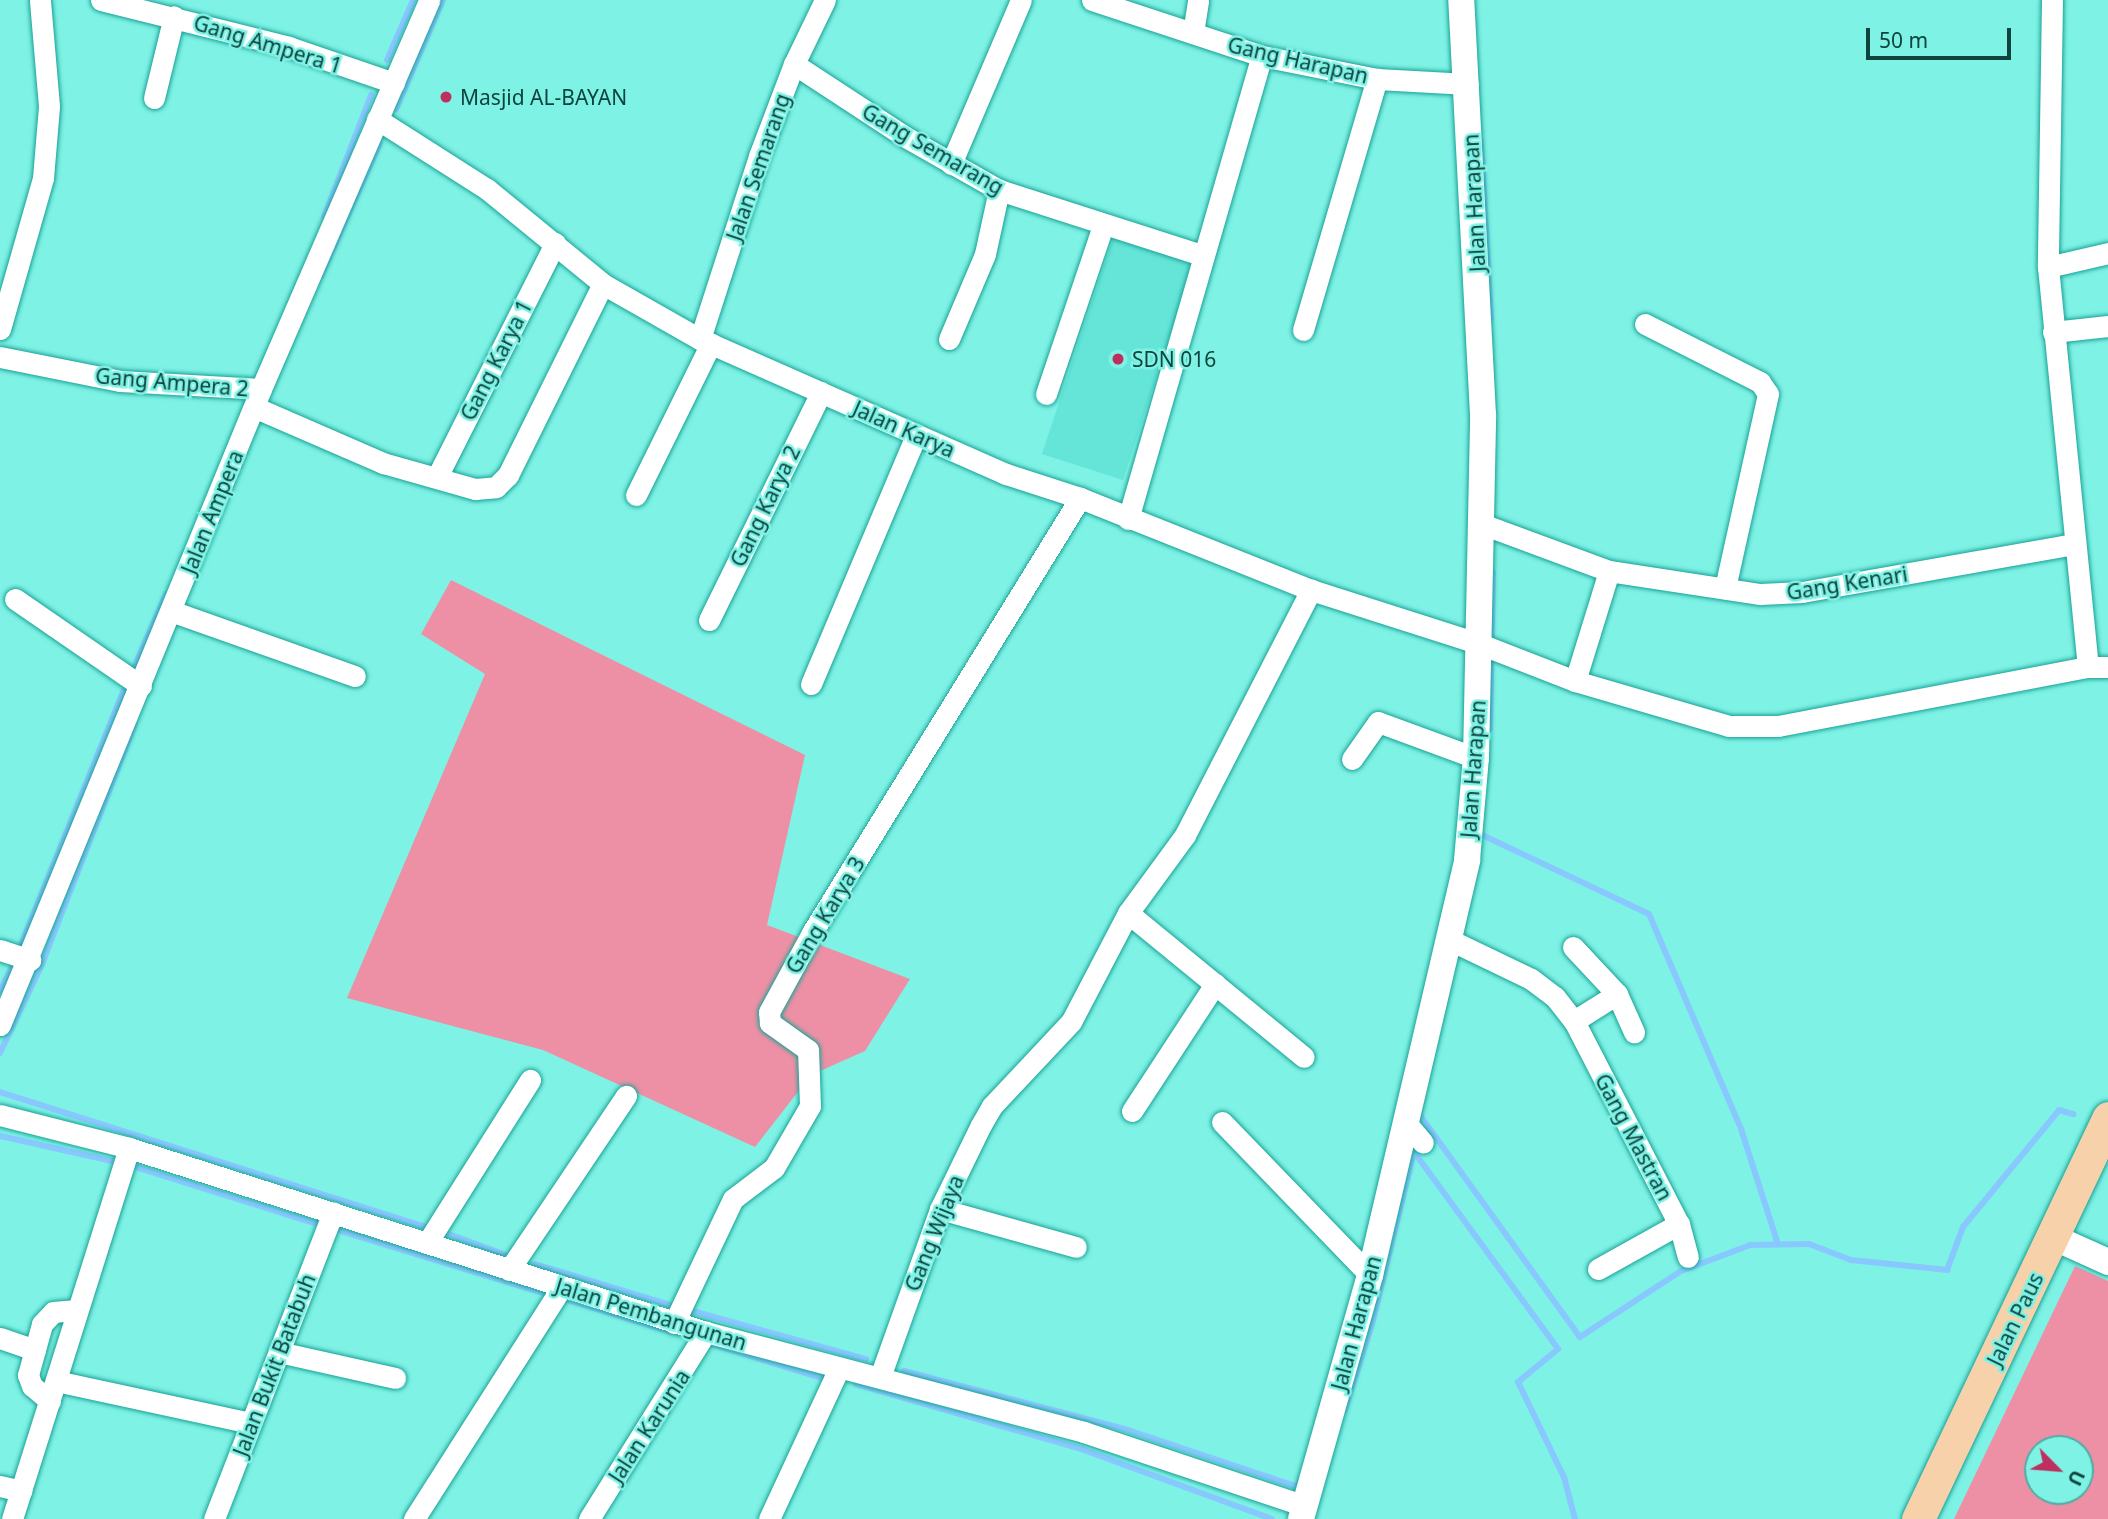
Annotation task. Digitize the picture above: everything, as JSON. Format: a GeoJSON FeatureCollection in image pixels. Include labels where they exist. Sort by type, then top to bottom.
{"type":"FeatureCollection","features":[{"type":"Feature","properties":{"kind":"main road","name":"Jalan Paus"},"geometry":{"type":"LineString","coordinates":[[1938,1519],[2060,1240],[2108,1118]]}},
{"type":"Feature","properties":{"kind":"main road","name":"Jalan Paus"},"geometry":{"type":"LineString","coordinates":[[1918,1519],[2060,1240],[2108,1153]]}},
{"type":"Feature","properties":{"kind":"street"},"geometry":{"type":"LineString","coordinates":[[0,329],[43,178],[49,106],[40,0]]}},
{"type":"Feature","properties":{"kind":"street","name":"Gang Ampera 1"},"geometry":{"type":"LineString","coordinates":[[101,0],[134,2],[394,83]]}},
{"type":"Feature","properties":{"kind":"street","name":"Jalan Ampera"},"geometry":{"type":"LineString","coordinates":[[0,1025],[30,960],[258,398],[429,0]]}},
{"type":"Feature","properties":{"kind":"street","name":"Jalan Semarang"},"geometry":{"type":"LineString","coordinates":[[636,495],[705,341],[794,64],[825,0]]}},
{"type":"Feature","properties":{"kind":"street"},"geometry":{"type":"LineString","coordinates":[[951,164],[1021,0]]}},
{"type":"Feature","properties":{"kind":"street","name":"Gang Harapan"},"geometry":{"type":"LineString","coordinates":[[1092,0],[1262,56],[1377,79],[1427,79],[1465,83]]}},
{"type":"Feature","properties":{"kind":"street"},"geometry":{"type":"LineString","coordinates":[[1193,33],[1198,0]]}},
{"type":"Feature","properties":{"kind":"street","name":"Jalan Harapan"},"geometry":{"type":"LineString","coordinates":[[1303,1512],[1370,1275],[1415,1134],[1466,860],[1476,758],[1491,526],[1461,0]]}},
{"type":"Feature","properties":{"kind":"street"},"geometry":{"type":"LineString","coordinates":[[2052,0],[2048,267],[2076,544],[2098,667]]}},
{"type":"Feature","properties":{"kind":"street"},"geometry":{"type":"LineString","coordinates":[[154,98],[174,16]]}},
{"type":"Feature","properties":{"kind":"street"},"geometry":{"type":"LineString","coordinates":[[1128,519],[1201,255],[1262,56]]}},
{"type":"Feature","properties":{"kind":"street","name":"Gang Semarang"},"geometry":{"type":"LineString","coordinates":[[794,64],[951,164],[999,190],[1103,226],[1201,255]]}},
{"type":"Feature","properties":{"kind":"street"},"geometry":{"type":"LineString","coordinates":[[1303,330],[1377,79]]}},
{"type":"Feature","properties":{"kind":"street","name":"Jalan Karya"},"geometry":{"type":"LineString","coordinates":[[377,118],[487,189],[603,284],[705,341],[1006,474],[1080,498],[1311,590],[1482,645],[1575,681],[1729,726],[1778,726],[2098,667]]}},
{"type":"Feature","properties":{"kind":"street"},"geometry":{"type":"LineString","coordinates":[[949,340],[985,254],[999,190]]}},
{"type":"Feature","properties":{"kind":"street"},"geometry":{"type":"LineString","coordinates":[[1046,394],[1103,226]]}},
{"type":"Feature","properties":{"kind":"street","name":"Gang Karya 1"},"geometry":{"type":"LineString","coordinates":[[437,477],[555,243]]}},
{"type":"Feature","properties":{"kind":"street"},"geometry":{"type":"LineString","coordinates":[[2048,267],[2108,253]]}},
{"type":"Feature","properties":{"kind":"street"},"geometry":{"type":"LineString","coordinates":[[258,398],[353,453],[485,489],[496,486],[508,475],[603,284]]}},
{"type":"Feature","properties":{"kind":"street"},"geometry":{"type":"LineString","coordinates":[[1645,324],[1760,382],[1768,394],[1725,588]]}},
{"type":"Feature","properties":{"kind":"street"},"geometry":{"type":"LineString","coordinates":[[2053,332],[2108,326]]}},
{"type":"Feature","properties":{"kind":"street","name":"Gang Ampera 2"},"geometry":{"type":"LineString","coordinates":[[0,357],[120,381],[258,398]]}},
{"type":"Feature","properties":{"kind":"street","name":"Gang Karya 2"},"geometry":{"type":"LineString","coordinates":[[709,620],[821,392]]}},
{"type":"Feature","properties":{"kind":"street"},"geometry":{"type":"LineString","coordinates":[[811,684],[916,436]]}},
{"type":"Feature","properties":{"kind":"street","name":"Gang Karya 3"},"geometry":{"type":"LineString","coordinates":[[674,1322],[733,1199],[774,1168],[810,1106],[808,1050],[767,1016],[813,931],[1080,498]]}},
{"type":"Feature","properties":{"kind":"street","name":"Gang Kenari"},"geometry":{"type":"LineString","coordinates":[[1491,526],[1609,571],[1760,594],[1802,592],[2076,544]]}},
{"type":"Feature","properties":{"kind":"street"},"geometry":{"type":"LineString","coordinates":[[1575,681],[1609,571]]}},
{"type":"Feature","properties":{"kind":"street","name":"Gang Wijaya"},"geometry":{"type":"LineString","coordinates":[[882,1372],[940,1209],[992,1106],[1071,1022],[1128,913],[1185,835],[1311,590]]}},
{"type":"Feature","properties":{"kind":"street"},"geometry":{"type":"LineString","coordinates":[[15,599],[141,686]]}},
{"type":"Feature","properties":{"kind":"street"},"geometry":{"type":"LineString","coordinates":[[172,611],[355,676]]}},
{"type":"Feature","properties":{"kind":"street"},"geometry":{"type":"LineString","coordinates":[[1352,759],[1378,722],[1476,758]]}},
{"type":"Feature","properties":{"kind":"street"},"geometry":{"type":"LineString","coordinates":[[1128,913],[1304,1057]]}},
{"type":"Feature","properties":{"kind":"street","name":"Gang Mastran"},"geometry":{"type":"LineString","coordinates":[[1450,940],[1531,979],[1555,997],[1574,1021],[1679,1224],[1688,1256]]}},
{"type":"Feature","properties":{"kind":"street"},"geometry":{"type":"LineString","coordinates":[[1573,947],[1617,994],[1634,1032]]}},
{"type":"Feature","properties":{"kind":"street"},"geometry":{"type":"LineString","coordinates":[[0,950],[30,960]]}},
{"type":"Feature","properties":{"kind":"street"},"geometry":{"type":"LineString","coordinates":[[1132,1111],[1215,984]]}},
{"type":"Feature","properties":{"kind":"street"},"geometry":{"type":"LineString","coordinates":[[1574,1021],[1617,994]]}},
{"type":"Feature","properties":{"kind":"street"},"geometry":{"type":"LineString","coordinates":[[427,1243],[530,1080]]}},
{"type":"Feature","properties":{"kind":"street"},"geometry":{"type":"LineString","coordinates":[[509,1270],[626,1096]]}},
{"type":"Feature","properties":{"kind":"street","name":"Jalan Pembangunan"},"geometry":{"type":"LineString","coordinates":[[0,1115],[129,1148],[333,1212],[509,1270],[557,1294],[674,1322],[705,1334],[838,1370],[882,1372],[1084,1432],[1303,1512]]}},
{"type":"Feature","properties":{"kind":"street"},"geometry":{"type":"LineString","coordinates":[[1222,1122],[1370,1275]]}},
{"type":"Feature","properties":{"kind":"street"},"geometry":{"type":"LineString","coordinates":[[12,1519],[129,1148]]}},
{"type":"Feature","properties":{"kind":"street"},"geometry":{"type":"LineString","coordinates":[[940,1209],[1076,1247]]}},
{"type":"Feature","properties":{"kind":"street","name":"Jalan Bukit Batabuh"},"geometry":{"type":"LineString","coordinates":[[214,1519],[333,1212]]}},
{"type":"Feature","properties":{"kind":"street"},"geometry":{"type":"LineString","coordinates":[[1598,1269],[1679,1224]]}},
{"type":"Feature","properties":{"kind":"street"},"geometry":{"type":"LineString","coordinates":[[2060,1240],[2108,1262]]}},
{"type":"Feature","properties":{"kind":"street"},"geometry":{"type":"LineString","coordinates":[[414,1519],[557,1294]]}},
{"type":"Feature","properties":{"kind":"street"},"geometry":{"type":"LineString","coordinates":[[77,1310],[53,1312],[42,1324],[28,1375],[32,1385],[53,1391],[251,1423]]}},
{"type":"Feature","properties":{"kind":"street","name":"Jalan Karunia"},"geometry":{"type":"LineString","coordinates":[[589,1519],[705,1334]]}},
{"type":"Feature","properties":{"kind":"street"},"geometry":{"type":"LineString","coordinates":[[0,1338],[35,1350]]}},
{"type":"Feature","properties":{"kind":"street"},"geometry":{"type":"LineString","coordinates":[[279,1352],[395,1378]]}},
{"type":"Feature","properties":{"kind":"street"},"geometry":{"type":"LineString","coordinates":[[769,1519],[838,1370]]}},
{"type":"Feature","properties":{"kind":"street"},"geometry":{"type":"LineString","coordinates":[[0,1486],[22,1491]]}},
{"type":"Feature","properties":{"kind":"shaded area","name":"SDN 016"},"geometry":{"type":"Polygon","coordinates":[[[1113,239],[1193,264],[1123,480],[1042,454],[1113,239]]]}},
{"type":"Feature","properties":{"kind":"shaded area"},"geometry":{"type":"Polygon","coordinates":[[[451,580],[805,755],[767,925],[910,979],[865,1051],[811,1075],[755,1147],[543,1050],[347,998],[485,674],[421,634],[451,580]]]}},
{"type":"Feature","properties":{"kind":"shaded area"},"geometry":{"type":"Polygon","coordinates":[[[2075,1266],[2108,1281],[2108,1519],[1954,1519],[2075,1266]]]}},
{"type":"Feature","properties":{"kind":"waterway"},"geometry":{"type":"LineString","coordinates":[[387,60],[413,0]]}},
{"type":"Feature","properties":{"kind":"waterway"},"geometry":{"type":"LineString","coordinates":[[396,109],[443,0]]}},
{"type":"Feature","properties":{"kind":"waterway"},"geometry":{"type":"LineString","coordinates":[[324,217],[371,95]]}},
{"type":"Feature","properties":{"kind":"waterway"},"geometry":{"type":"LineString","coordinates":[[1481,141],[1491,319]]}},
{"type":"Feature","properties":{"kind":"waterway"},"geometry":{"type":"LineString","coordinates":[[321,276],[380,143]]}},
{"type":"Feature","properties":{"kind":"waterway"},"geometry":{"type":"LineString","coordinates":[[1490,729],[1493,572]]}},
{"type":"Feature","properties":{"kind":"waterway"},"geometry":{"type":"LineString","coordinates":[[132,672],[166,594]]}},
{"type":"Feature","properties":{"kind":"waterway"},"geometry":{"type":"LineString","coordinates":[[20,947],[124,690]]}},
{"type":"Feature","properties":{"kind":"waterway"},"geometry":{"type":"LineString","coordinates":[[0,1053],[42,964],[135,724]]}},
{"type":"Feature","properties":{"kind":"waterway"},"geometry":{"type":"LineString","coordinates":[[1480,834],[1649,914],[1741,1129],[1777,1241]]}},
{"type":"Feature","properties":{"kind":"waterway"},"geometry":{"type":"LineString","coordinates":[[0,991],[12,966]]}},
{"type":"Feature","properties":{"kind":"waterway"},"geometry":{"type":"LineString","coordinates":[[0,1092],[426,1227]]}},
{"type":"Feature","properties":{"kind":"waterway"},"geometry":{"type":"LineString","coordinates":[[1420,1109],[1419,1114],[1580,1337],[1681,1271],[1750,1245],[1809,1244],[1851,1260],[1947,1270],[1963,1227],[2059,1110],[2073,1114]]}},
{"type":"Feature","properties":{"kind":"waterway"},"geometry":{"type":"LineString","coordinates":[[0,1136],[112,1161]]}},
{"type":"Feature","properties":{"kind":"waterway"},"geometry":{"type":"LineString","coordinates":[[1414,1152],[1558,1349],[1518,1382],[1564,1477],[1575,1519]]}},
{"type":"Feature","properties":{"kind":"waterway"},"geometry":{"type":"LineString","coordinates":[[1345,1410],[1372,1324],[1414,1152]]}},
{"type":"Feature","properties":{"kind":"waterway"},"geometry":{"type":"LineString","coordinates":[[129,1165],[320,1225]]}},
{"type":"Feature","properties":{"kind":"waterway"},"geometry":{"type":"LineString","coordinates":[[337,1230],[550,1295]]}},
{"type":"Feature","properties":{"kind":"waterway"},"geometry":{"type":"LineString","coordinates":[[446,1233],[506,1255]]}},
{"type":"Feature","properties":{"kind":"waterway"},"geometry":{"type":"LineString","coordinates":[[535,1264],[671,1305]]}},
{"type":"Feature","properties":{"kind":"waterway"},"geometry":{"type":"LineString","coordinates":[[561,1298],[671,1332]]}},
{"type":"Feature","properties":{"kind":"waterway"},"geometry":{"type":"LineString","coordinates":[[689,1310],[866,1359]]}},
{"type":"Feature","properties":{"kind":"waterway"},"geometry":{"type":"LineString","coordinates":[[714,1345],[822,1378]]}},
{"type":"Feature","properties":{"kind":"waterway"},"geometry":{"type":"LineString","coordinates":[[904,1371],[1122,1428],[1298,1487],[1300,1480]]}},
{"type":"Feature","properties":{"kind":"waterway"},"geometry":{"type":"LineString","coordinates":[[856,1384],[1081,1449],[1272,1519]]}},
{"type":"Feature","properties":{"kind":"place","name":"Masjid AL-BAYAN"},"geometry":{"type":"Point","coordinates":[446,97]}},
{"type":"Feature","properties":{"kind":"place","name":"SDN 016"},"geometry":{"type":"Point","coordinates":[1118,359]}}]}
